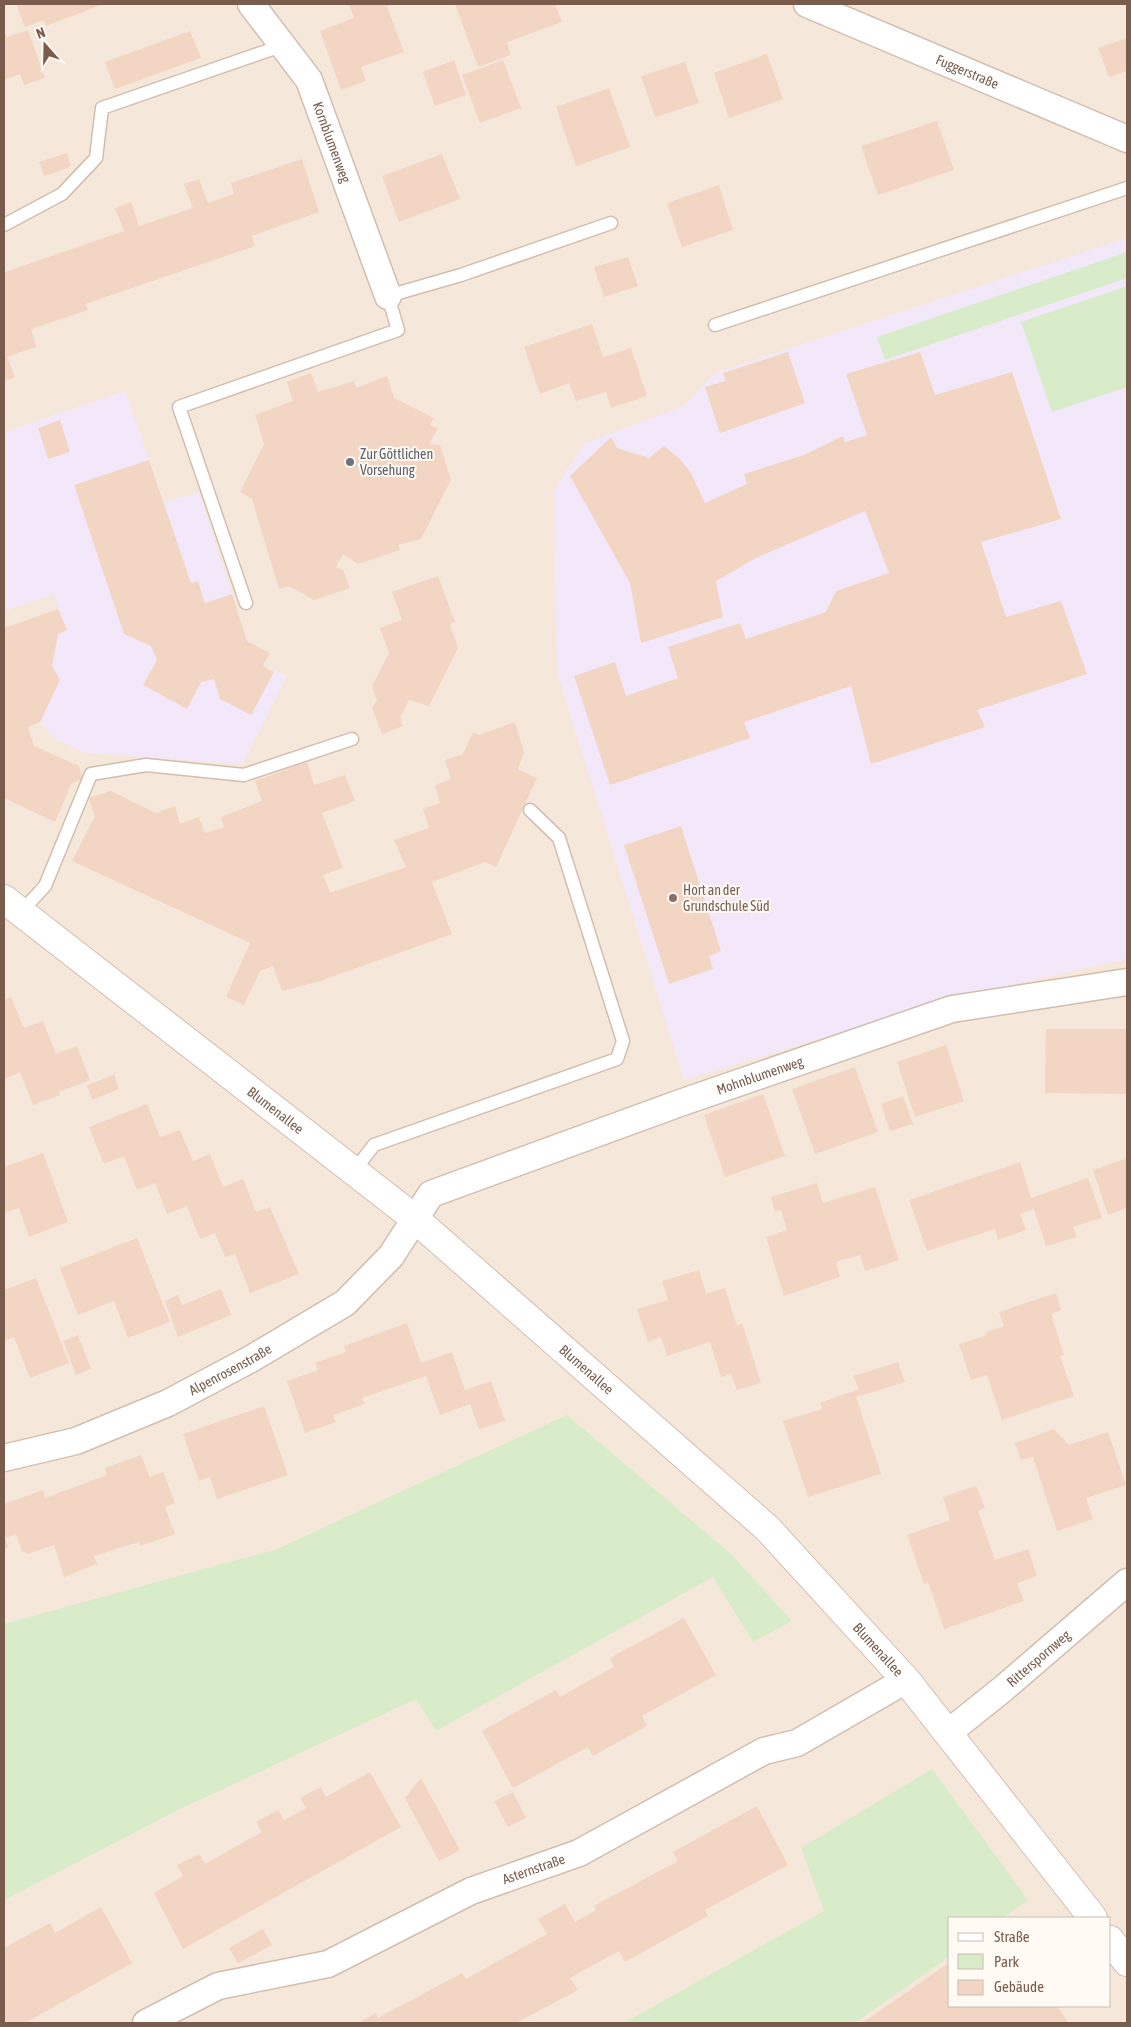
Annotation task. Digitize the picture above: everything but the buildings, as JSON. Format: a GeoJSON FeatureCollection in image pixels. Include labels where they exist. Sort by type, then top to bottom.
{"type":"FeatureCollection","features":[{"type":"Feature","properties":{"kind":"street","name":"Kornblumenweg"},"geometry":{"type":"LineString","coordinates":[[251,4],[281,46],[309,80],[388,296]]}},
{"type":"Feature","properties":{"kind":"street","name":"Fuggerstraße"},"geometry":{"type":"LineString","coordinates":[[807,4],[1127,138]]}},
{"type":"Feature","properties":{"kind":"street","name":"Blumenallee"},"geometry":{"type":"LineString","coordinates":[[12,906],[414,1218],[768,1528],[906,1680],[949,1732],[1092,1917]]}},
{"type":"Feature","properties":{"kind":"street","name":"Mohnblumenweg"},"geometry":{"type":"LineString","coordinates":[[414,1218],[431,1194],[669,1109],[680,1103],[952,1009],[1127,982]]}},
{"type":"Feature","properties":{"kind":"street","name":"Alpenrosenstraße"},"geometry":{"type":"LineString","coordinates":[[4,1458],[76,1440],[168,1403],[249,1360],[346,1303],[391,1256],[414,1218]]}},
{"type":"Feature","properties":{"kind":"street","name":"Ritterspornweg"},"geometry":{"type":"LineString","coordinates":[[949,1732],[1004,1688],[1127,1582]]}},
{"type":"Feature","properties":{"kind":"street","name":"Asternstraße"},"geometry":{"type":"LineString","coordinates":[[146,2023],[218,1986],[328,1964],[471,1891],[580,1854],[764,1750],[797,1743],[906,1680]]}},
{"type":"Feature","properties":{"kind":"street"},"geometry":{"type":"LineString","coordinates":[[1111,1941],[1127,1962]]}},
{"type":"Feature","properties":{"kind":"lane"},"geometry":{"type":"LineString","coordinates":[[4,225],[62,194],[96,158],[102,108],[281,46]]}},
{"type":"Feature","properties":{"kind":"lane"},"geometry":{"type":"LineString","coordinates":[[716,325],[1127,188]]}},
{"type":"Feature","properties":{"kind":"lane"},"geometry":{"type":"LineString","coordinates":[[246,603],[179,407],[398,330],[388,296],[461,275],[611,223]]}},
{"type":"Feature","properties":{"kind":"lane"},"geometry":{"type":"LineString","coordinates":[[12,906],[46,886],[91,774],[146,765],[244,775],[352,738]]}},
{"type":"Feature","properties":{"kind":"lane"},"geometry":{"type":"LineString","coordinates":[[354,1171],[374,1145],[617,1059],[622,1041],[559,838],[530,810]]}},
{"type":"Feature","properties":{"kind":"shaded area"},"geometry":{"type":"Polygon","coordinates":[[[4,4],[1127,4],[1127,2023],[4,2023],[4,4]]]}},
{"type":"Feature","properties":{"kind":"shaded area"},"geometry":{"type":"Polygon","coordinates":[[[1127,238],[1127,959],[961,996],[684,1080],[557,672],[554,490],[585,443],[684,406],[715,373],[1127,238]]]}},
{"type":"Feature","properties":{"kind":"shaded area"},"geometry":{"type":"Polygon","coordinates":[[[125,391],[164,502],[199,492],[247,641],[270,653],[263,666],[287,676],[243,764],[86,753],[57,740],[40,722],[60,680],[52,666],[58,634],[67,630],[53,594],[4,611],[4,432],[125,391]]]}},
{"type":"Feature","properties":{"kind":"green space"},"geometry":{"type":"Polygon","coordinates":[[[1127,252],[1127,278],[885,360],[877,337],[1127,252]]]}},
{"type":"Feature","properties":{"kind":"green space"},"geometry":{"type":"Polygon","coordinates":[[[1127,286],[1127,387],[1052,412],[1021,322],[1127,286]]]}},
{"type":"Feature","properties":{"kind":"green space"},"geometry":{"type":"Polygon","coordinates":[[[567,1415],[731,1554],[792,1621],[753,1642],[713,1577],[436,1731],[416,1699],[180,1809],[4,1900],[4,1624],[277,1549],[567,1415]]]}},
{"type":"Feature","properties":{"kind":"green space"},"geometry":{"type":"Polygon","coordinates":[[[932,1769],[1028,1900],[1003,1917],[948,1917],[948,1957],[855,2023],[624,2023],[824,1911],[801,1848],[932,1769]]]}},
{"type":"Feature","properties":{"kind":"place","name":"Zur Göttlichen Vorsehung"},"geometry":{"type":"Point","coordinates":[350,462]}},
{"type":"Feature","properties":{"kind":"place","name":"Hort an der Grundschule Süd"},"geometry":{"type":"Point","coordinates":[673,898]}}]}
